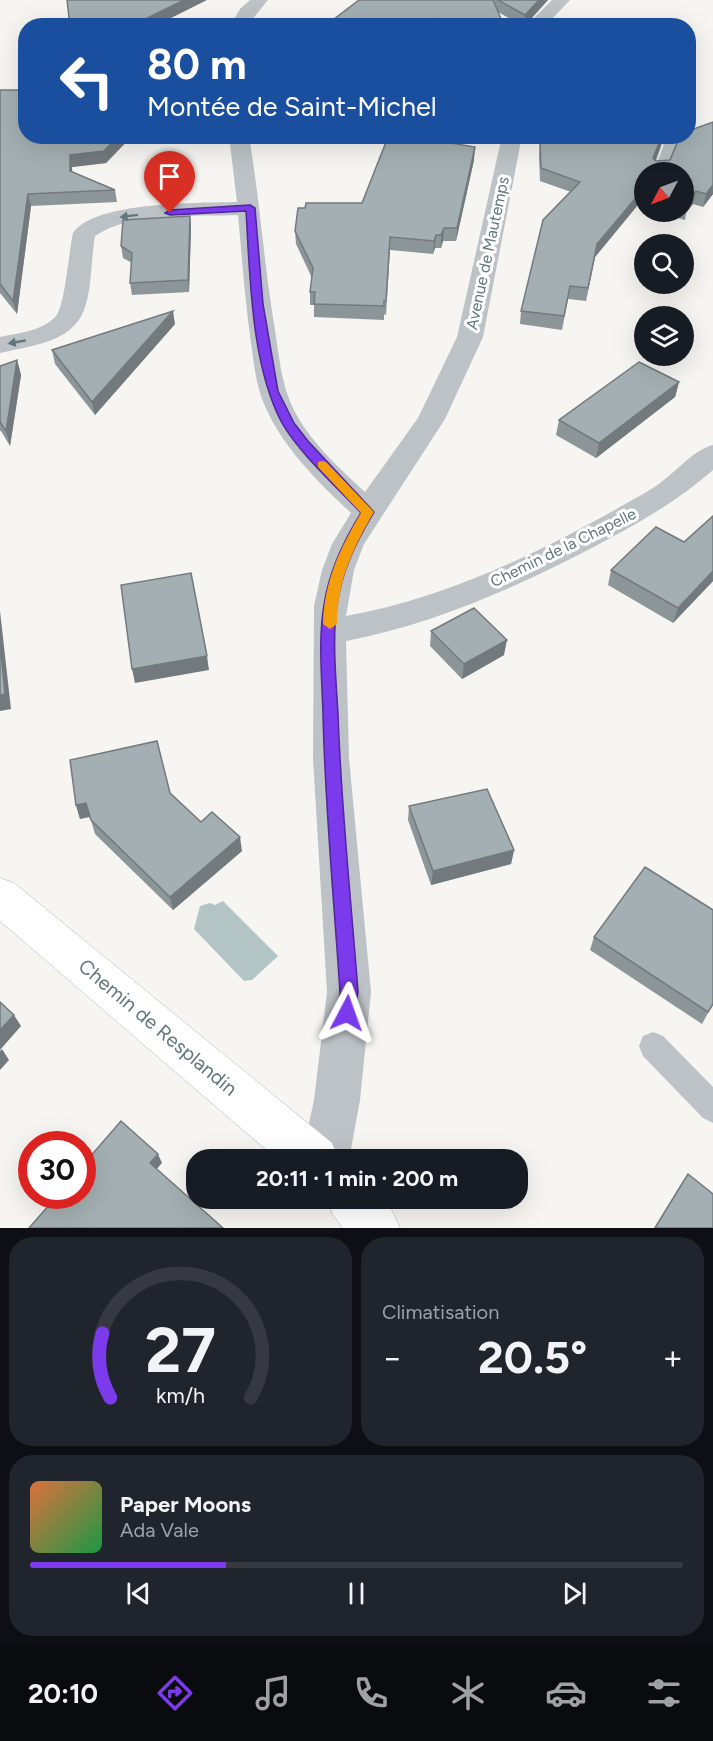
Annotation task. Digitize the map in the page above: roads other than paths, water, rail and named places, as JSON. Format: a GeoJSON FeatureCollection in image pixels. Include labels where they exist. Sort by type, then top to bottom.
{"type":"FeatureCollection","features":[{"type":"Feature","properties":{"kind":"street"},"geometry":{"type":"LineString","coordinates":[[243,18],[260,0]]}},
{"type":"Feature","properties":{"kind":"street"},"geometry":{"type":"LineString","coordinates":[[543,18],[562,0]]}},
{"type":"Feature","properties":{"kind":"street"},"geometry":{"type":"LineString","coordinates":[[240,144],[250,208],[258,304],[273,391],[288,424],[368,512]]}},
{"type":"Feature","properties":{"kind":"street","name":"Avenue de Mautemps"},"geometry":{"type":"LineString","coordinates":[[327,1149],[337,1100],[349,992],[332,758],[330,606],[338,570],[348,544],[431,419],[470,337],[510,144]]}},
{"type":"Feature","properties":{"kind":"street"},"geometry":{"type":"LineString","coordinates":[[0,345],[32,340],[52,332],[73,312],[81,244],[84,233],[89,228],[124,216],[250,208]]}},
{"type":"Feature","properties":{"kind":"street","name":"Chemin de la Chapelle"},"geometry":{"type":"LineString","coordinates":[[330,632],[356,628],[438,604],[518,572],[647,506],[713,454]]}},
{"type":"Feature","properties":{"kind":"street","name":"Chemin de Resplandin"},"geometry":{"type":"LineString","coordinates":[[0,896],[302,1149]]}},
{"type":"Feature","properties":{"kind":"street"},"geometry":{"type":"LineString","coordinates":[[359,1209],[375,1228]]}},
{"type":"Feature","properties":{"kind":"lane"},"geometry":{"type":"LineString","coordinates":[[696,133],[705,130]]}},
{"type":"Feature","properties":{"kind":"lane"},"geometry":{"type":"LineString","coordinates":[[663,162],[671,144]]}},
{"type":"Feature","properties":{"kind":"lane"},"geometry":{"type":"LineString","coordinates":[[653,1046],[713,1108]]}}]}
